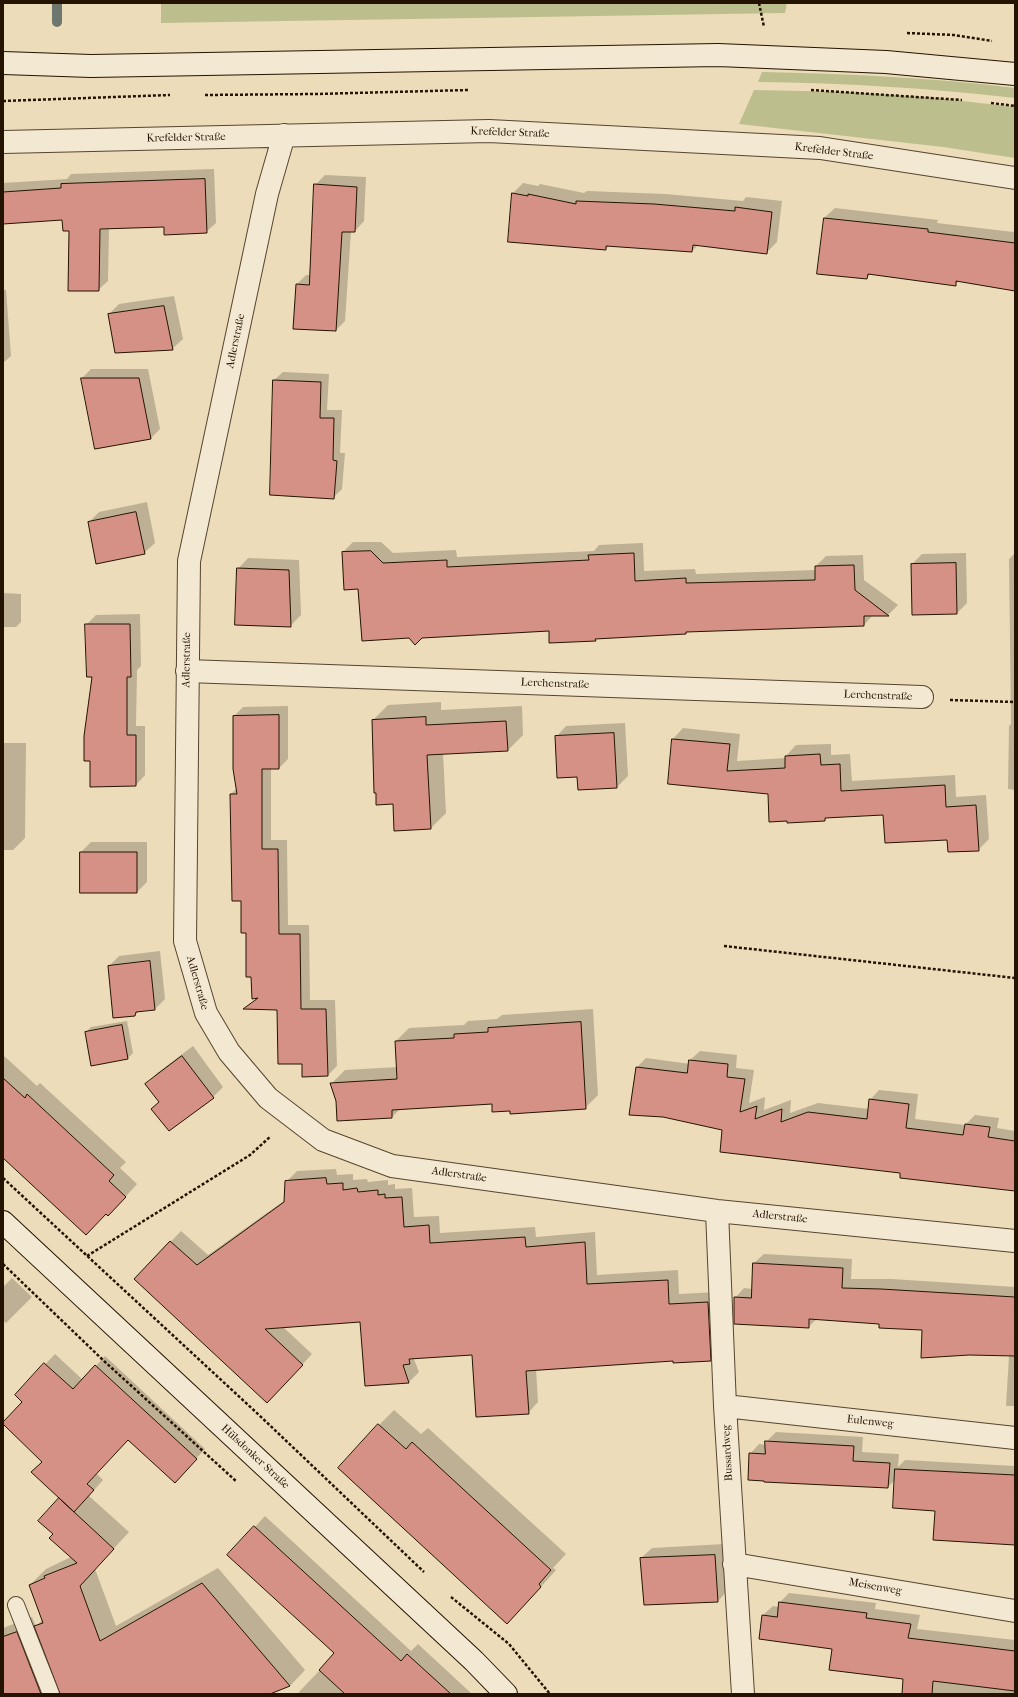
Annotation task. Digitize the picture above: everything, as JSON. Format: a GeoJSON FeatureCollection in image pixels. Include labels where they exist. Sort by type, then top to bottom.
{"type":"FeatureCollection","features":[{"type":"Feature","properties":{"kind":"street"},"geometry":{"type":"LineString","coordinates":[[3,64],[91,66],[718,55],[886,62],[1015,74]]}},
{"type":"Feature","properties":{"kind":"street","name":"Krefelder Straße"},"geometry":{"type":"LineString","coordinates":[[3,142],[489,131],[812,148],[1015,178]]}},
{"type":"Feature","properties":{"kind":"street","name":"Adlerstraße"},"geometry":{"type":"LineString","coordinates":[[284,135],[267,194],[189,561],[185,941],[206,1013],[228,1052],[268,1098],[323,1140],[392,1166],[717,1211],[1015,1241]]}},
{"type":"Feature","properties":{"kind":"street","name":"Lerchenstraße"},"geometry":{"type":"LineString","coordinates":[[187,671],[922,697]]}},
{"type":"Feature","properties":{"kind":"street","name":"Bussardweg"},"geometry":{"type":"LineString","coordinates":[[717,1211],[725,1406],[743,1694]]}},
{"type":"Feature","properties":{"kind":"street","name":"Hülsdonker Straße"},"geometry":{"type":"LineString","coordinates":[[3,1222],[474,1660],[506,1694]]}},
{"type":"Feature","properties":{"kind":"street","name":"Eulenweg"},"geometry":{"type":"LineString","coordinates":[[725,1406],[1015,1438]]}},
{"type":"Feature","properties":{"kind":"street","name":"Meisenweg"},"geometry":{"type":"LineString","coordinates":[[734,1564],[1015,1611]]}},
{"type":"Feature","properties":{"kind":"lane"},"geometry":{"type":"LineString","coordinates":[[16,1605],[51,1694]]}},
{"type":"Feature","properties":{"kind":"path"},"geometry":{"type":"LineString","coordinates":[[759,3],[764,30]]}},
{"type":"Feature","properties":{"kind":"path"},"geometry":{"type":"LineString","coordinates":[[805,89],[968,100]]}},
{"type":"Feature","properties":{"kind":"path"},"geometry":{"type":"LineString","coordinates":[[203,95],[476,90]]}},
{"type":"Feature","properties":{"kind":"path"},"geometry":{"type":"LineString","coordinates":[[3,101],[172,95]]}},
{"type":"Feature","properties":{"kind":"path"},"geometry":{"type":"LineString","coordinates":[[984,102],[1015,106]]}},
{"type":"Feature","properties":{"kind":"path"},"geometry":{"type":"LineString","coordinates":[[922,697],[961,701],[1015,702]]}},
{"type":"Feature","properties":{"kind":"path"},"geometry":{"type":"LineString","coordinates":[[724,946],[1015,978]]}},
{"type":"Feature","properties":{"kind":"path"},"geometry":{"type":"LineString","coordinates":[[87,1256],[250,1155],[268,1140],[289,1114]]}},
{"type":"Feature","properties":{"kind":"path"},"geometry":{"type":"LineString","coordinates":[[3,1178],[259,1415],[425,1573]]}},
{"type":"Feature","properties":{"kind":"path"},"geometry":{"type":"LineString","coordinates":[[448,1595],[509,1644],[550,1694]]}},
{"type":"Feature","properties":{"kind":"green space"},"geometry":{"type":"Polygon","coordinates":[[[161,3],[787,3],[785,13],[161,23],[161,3]]]}},
{"type":"Feature","properties":{"kind":"green space"},"geometry":{"type":"Polygon","coordinates":[[[762,72],[888,77],[983,84],[1015,88],[1015,98],[951,91],[758,82],[762,72]]]}},
{"type":"Feature","properties":{"kind":"green space"},"geometry":{"type":"Polygon","coordinates":[[[754,90],[851,92],[936,98],[1015,107],[1015,158],[943,147],[739,124],[754,90]]]}},
{"type":"Feature","properties":{"kind":"building"},"geometry":{"type":"Polygon","coordinates":[[[205,179],[207,233],[164,235],[164,227],[100,229],[99,291],[68,291],[69,231],[63,231],[62,220],[3,224],[3,192],[61,188],[61,184],[205,179]]]}},
{"type":"Feature","properties":{"kind":"building"},"geometry":{"type":"Polygon","coordinates":[[[314,184],[357,187],[355,232],[342,232],[336,331],[293,329],[296,284],[309,285],[314,184]]]}},
{"type":"Feature","properties":{"kind":"building"},"geometry":{"type":"Polygon","coordinates":[[[512,193],[528,196],[528,194],[576,204],[576,201],[654,204],[735,211],[735,207],[772,212],[767,254],[693,245],[692,252],[606,246],[606,250],[508,242],[512,193]]]}},
{"type":"Feature","properties":{"kind":"building"},"geometry":{"type":"Polygon","coordinates":[[[824,218],[928,229],[928,232],[1015,243],[1015,291],[956,281],[956,286],[868,274],[867,279],[817,274],[824,218]]]}},
{"type":"Feature","properties":{"kind":"building"},"geometry":{"type":"Polygon","coordinates":[[[164,306],[173,350],[115,353],[108,314],[164,306]]]}},
{"type":"Feature","properties":{"kind":"building"},"geometry":{"type":"Polygon","coordinates":[[[81,378],[139,378],[151,439],[95,449],[81,378]]]}},
{"type":"Feature","properties":{"kind":"building"},"geometry":{"type":"Polygon","coordinates":[[[273,380],[321,382],[320,418],[334,418],[333,460],[337,461],[334,499],[270,495],[273,380]]]}},
{"type":"Feature","properties":{"kind":"building"},"geometry":{"type":"Polygon","coordinates":[[[136,512],[145,554],[96,564],[88,522],[136,512]]]}},
{"type":"Feature","properties":{"kind":"building"},"geometry":{"type":"Polygon","coordinates":[[[371,551],[383,563],[447,560],[447,567],[589,560],[588,555],[634,553],[635,581],[686,578],[686,583],[815,580],[815,566],[854,565],[855,590],[889,616],[864,616],[864,626],[686,632],[686,634],[595,639],[596,641],[549,643],[549,631],[422,638],[415,645],[409,638],[362,641],[358,589],[344,590],[342,552],[371,551]]]}},
{"type":"Feature","properties":{"kind":"building"},"geometry":{"type":"Polygon","coordinates":[[[956,563],[957,614],[912,615],[911,564],[956,563]]]}},
{"type":"Feature","properties":{"kind":"building"},"geometry":{"type":"Polygon","coordinates":[[[237,568],[289,570],[291,627],[235,625],[237,568]]]}},
{"type":"Feature","properties":{"kind":"building"},"geometry":{"type":"Polygon","coordinates":[[[85,624],[130,624],[131,677],[127,677],[127,735],[136,735],[136,786],[90,787],[90,761],[84,761],[84,736],[92,677],[87,677],[85,624]]]}},
{"type":"Feature","properties":{"kind":"building"},"geometry":{"type":"Polygon","coordinates":[[[279,715],[279,769],[262,769],[262,849],[278,849],[279,934],[300,934],[301,1009],[326,1009],[328,1076],[302,1077],[302,1064],[278,1064],[277,1010],[243,1009],[258,998],[252,999],[251,977],[246,977],[246,933],[241,933],[241,901],[232,901],[230,794],[237,794],[233,769],[233,716],[279,715]]]}},
{"type":"Feature","properties":{"kind":"building"},"geometry":{"type":"Polygon","coordinates":[[[426,717],[426,725],[506,721],[508,751],[427,755],[431,829],[394,831],[393,804],[376,805],[376,793],[374,793],[372,720],[426,717]]]}},
{"type":"Feature","properties":{"kind":"building"},"geometry":{"type":"Polygon","coordinates":[[[614,733],[617,788],[578,790],[577,777],[557,778],[555,736],[614,733]]]}},
{"type":"Feature","properties":{"kind":"building"},"geometry":{"type":"Polygon","coordinates":[[[672,739],[730,744],[727,771],[785,768],[785,756],[820,754],[821,765],[840,764],[841,791],[945,785],[946,807],[976,805],[979,851],[948,852],[947,840],[885,843],[883,815],[825,818],[825,821],[787,823],[787,821],[769,822],[768,794],[668,784],[672,739]]]}},
{"type":"Feature","properties":{"kind":"building"},"geometry":{"type":"Polygon","coordinates":[[[80,852],[137,852],[137,893],[80,893],[80,852]]]}},
{"type":"Feature","properties":{"kind":"building"},"geometry":{"type":"Polygon","coordinates":[[[150,961],[155,1010],[136,1012],[135,1016],[113,1018],[108,966],[150,961]]]}},
{"type":"Feature","properties":{"kind":"building"},"geometry":{"type":"Polygon","coordinates":[[[581,1022],[586,1109],[510,1114],[510,1111],[492,1112],[492,1104],[392,1110],[392,1118],[337,1121],[336,1101],[330,1083],[397,1079],[395,1041],[454,1038],[454,1034],[488,1032],[488,1028],[581,1022]]]}},
{"type":"Feature","properties":{"kind":"building"},"geometry":{"type":"Polygon","coordinates":[[[122,1025],[128,1059],[91,1066],[85,1032],[122,1025]]]}},
{"type":"Feature","properties":{"kind":"building"},"geometry":{"type":"Polygon","coordinates":[[[182,1056],[214,1098],[169,1131],[151,1109],[159,1102],[145,1084],[182,1056]]]}},
{"type":"Feature","properties":{"kind":"building"},"geometry":{"type":"Polygon","coordinates":[[[689,1060],[728,1064],[727,1077],[745,1079],[740,1112],[757,1106],[755,1119],[782,1109],[781,1122],[808,1112],[867,1119],[869,1099],[909,1104],[906,1128],[963,1135],[965,1124],[990,1127],[988,1137],[1015,1141],[1015,1191],[900,1178],[900,1173],[720,1152],[722,1130],[663,1117],[629,1115],[636,1067],[687,1073],[689,1060]]]}},
{"type":"Feature","properties":{"kind":"building"},"geometry":{"type":"Polygon","coordinates":[[[3,1078],[25,1098],[27,1094],[114,1175],[109,1181],[126,1197],[108,1216],[106,1214],[86,1235],[3,1158],[3,1078]]]}},
{"type":"Feature","properties":{"kind":"building"},"geometry":{"type":"Polygon","coordinates":[[[326,1178],[327,1184],[343,1183],[343,1190],[357,1188],[358,1192],[378,1190],[378,1195],[385,1194],[385,1198],[402,1197],[404,1227],[429,1225],[430,1243],[525,1237],[526,1247],[585,1242],[587,1284],[668,1280],[669,1304],[708,1302],[711,1361],[673,1363],[673,1361],[526,1371],[529,1414],[476,1417],[472,1355],[409,1359],[410,1364],[403,1365],[409,1383],[365,1386],[360,1322],[265,1329],[303,1365],[267,1403],[134,1279],[170,1241],[197,1265],[284,1202],[285,1181],[326,1178]]]}},
{"type":"Feature","properties":{"kind":"building"},"geometry":{"type":"Polygon","coordinates":[[[753,1263],[843,1268],[842,1288],[1015,1297],[1015,1356],[969,1355],[921,1358],[922,1330],[879,1328],[879,1324],[809,1319],[809,1328],[734,1324],[734,1297],[751,1298],[753,1263]]]}},
{"type":"Feature","properties":{"kind":"building"},"geometry":{"type":"Polygon","coordinates":[[[44,1363],[73,1389],[95,1365],[197,1459],[175,1483],[128,1440],[87,1484],[94,1490],[74,1512],[31,1472],[42,1462],[3,1424],[3,1422],[22,1402],[15,1395],[44,1363]]]}},
{"type":"Feature","properties":{"kind":"building"},"geometry":{"type":"Polygon","coordinates":[[[378,1424],[406,1449],[412,1442],[551,1570],[539,1584],[541,1587],[507,1624],[338,1468],[378,1424]]]}},
{"type":"Feature","properties":{"kind":"building"},"geometry":{"type":"Polygon","coordinates":[[[765,1441],[854,1446],[853,1461],[890,1463],[888,1488],[748,1480],[749,1453],[765,1454],[765,1441]]]}},
{"type":"Feature","properties":{"kind":"building"},"geometry":{"type":"Polygon","coordinates":[[[895,1469],[1015,1475],[1015,1545],[933,1540],[935,1511],[893,1508],[895,1469]]]}},
{"type":"Feature","properties":{"kind":"building"},"geometry":{"type":"Polygon","coordinates":[[[59,1498],[114,1549],[80,1586],[100,1641],[202,1583],[290,1686],[270,1694],[60,1694],[34,1626],[43,1623],[29,1585],[45,1578],[44,1576],[77,1563],[49,1538],[53,1534],[38,1521],[59,1498]]]}},
{"type":"Feature","properties":{"kind":"building"},"geometry":{"type":"Polygon","coordinates":[[[254,1526],[401,1661],[407,1654],[451,1694],[345,1694],[319,1670],[334,1653],[227,1555],[254,1526]]]}},
{"type":"Feature","properties":{"kind":"building"},"geometry":{"type":"Polygon","coordinates":[[[715,1555],[718,1602],[644,1605],[640,1558],[715,1555]]]}},
{"type":"Feature","properties":{"kind":"building"},"geometry":{"type":"Polygon","coordinates":[[[779,1602],[867,1613],[866,1618],[911,1624],[908,1638],[1015,1651],[1015,1691],[933,1681],[932,1694],[902,1694],[903,1679],[829,1670],[832,1649],[759,1639],[762,1615],[777,1617],[779,1602]]]}},
{"type":"Feature","properties":{"kind":"building"},"geometry":{"type":"Polygon","coordinates":[[[17,1632],[41,1694],[3,1694],[3,1637],[17,1632]]]}},
{"type":"Feature","properties":{"kind":"waterway"},"geometry":{"type":"LineString","coordinates":[[57,3],[57,22]]}}]}
